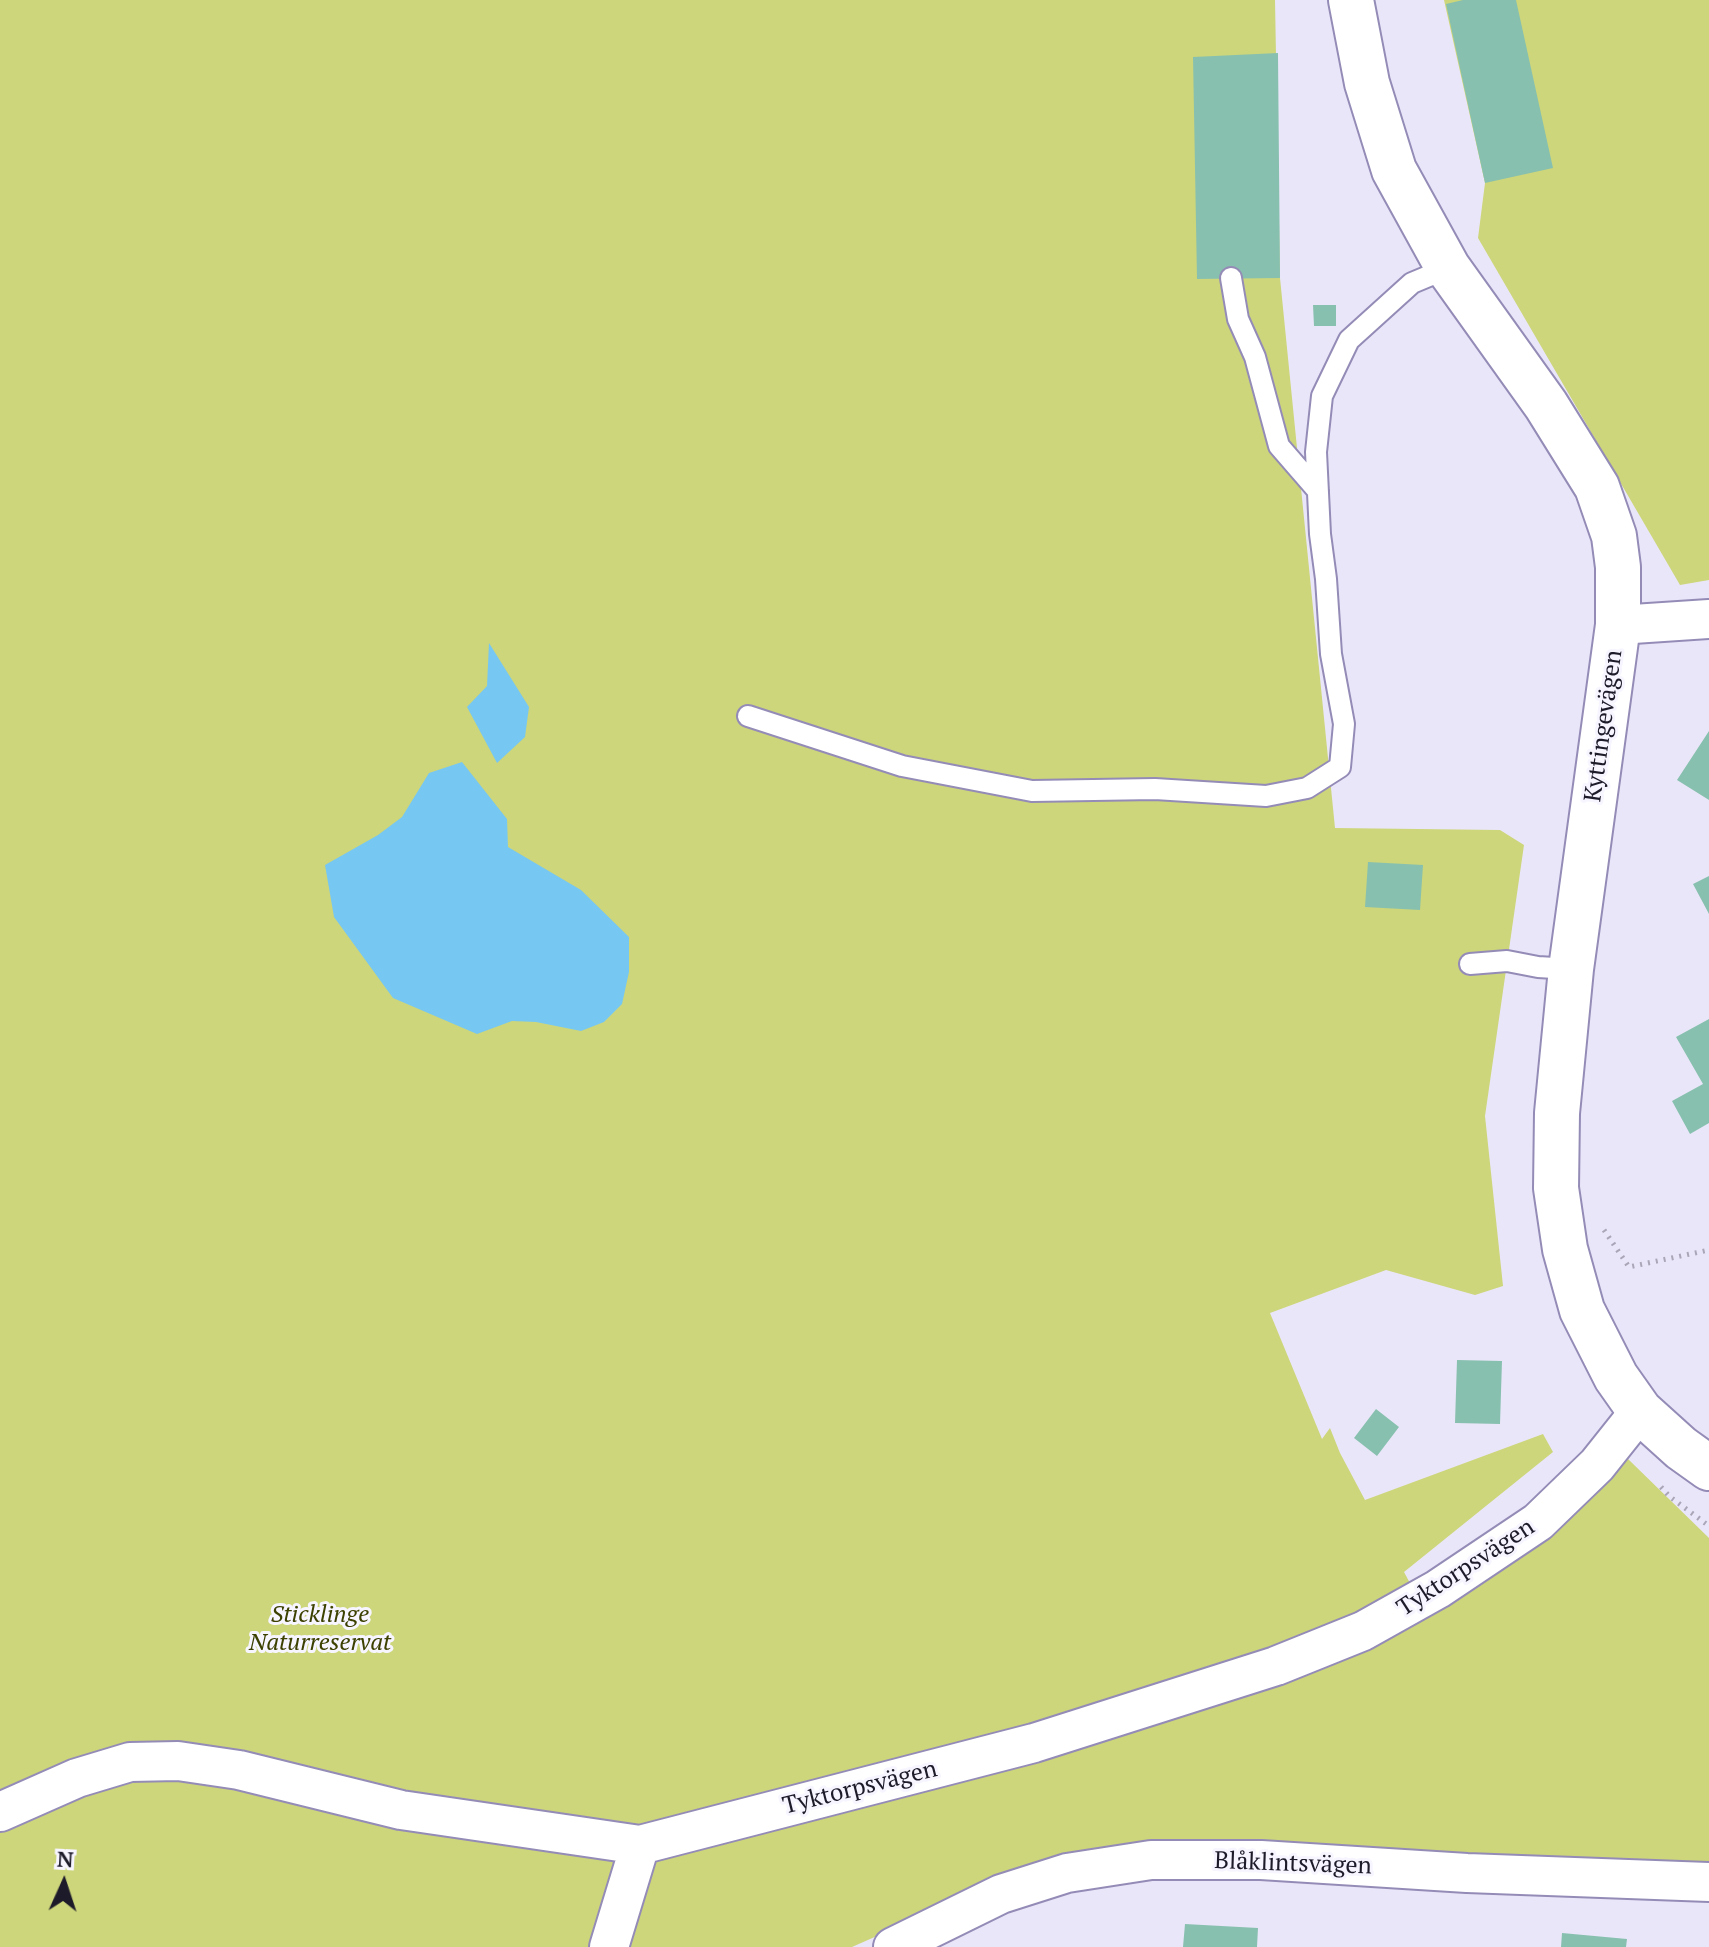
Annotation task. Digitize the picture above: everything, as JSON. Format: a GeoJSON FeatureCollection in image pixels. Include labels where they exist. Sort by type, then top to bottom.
{"type":"FeatureCollection","features":[{"type":"Feature","properties":{"kind":"street","name":"Kyttingevägen"},"geometry":{"type":"LineString","coordinates":[[1351,0],[1367,83],[1394,170],[1448,268],[1546,405],[1597,487],[1614,536],[1618,567],[1618,625],[1571,969],[1557,1113],[1556,1188],[1563,1234],[1582,1310],[1616,1377],[1640,1411],[1681,1448],[1709,1468]]}},
{"type":"Feature","properties":{"kind":"street"},"geometry":{"type":"LineString","coordinates":[[1618,625],[1709,619]]}},
{"type":"Feature","properties":{"kind":"street","name":"Tyktorpsvägen"},"geometry":{"type":"LineString","coordinates":[[0,1812],[77,1778],[130,1762],[178,1761],[239,1770],[401,1810],[640,1845],[1034,1743],[1276,1666],[1363,1631],[1438,1589],[1538,1522],[1597,1465],[1640,1411]]}},
{"type":"Feature","properties":{"kind":"street"},"geometry":{"type":"LineString","coordinates":[[609,1947],[640,1845]]}},
{"type":"Feature","properties":{"kind":"street","name":"Blåklintsvägen"},"geometry":{"type":"LineString","coordinates":[[893,1947],[1001,1894],[1067,1873],[1151,1860],[1261,1860],[1467,1873],[1709,1882]]}},
{"type":"Feature","properties":{"kind":"lane"},"geometry":{"type":"LineString","coordinates":[[748,716],[902,766],[1032,791],[1155,789],[1266,796],[1307,788],[1340,767],[1344,724],[1331,654],[1316,452],[1322,396],[1349,340],[1412,283],[1448,268]]}},
{"type":"Feature","properties":{"kind":"lane"},"geometry":{"type":"LineString","coordinates":[[1231,278],[1238,319],[1255,357],[1279,446],[1318,491]]}},
{"type":"Feature","properties":{"kind":"lane"},"geometry":{"type":"LineString","coordinates":[[1470,964],[1507,961],[1571,969]]}},
{"type":"Feature","properties":{"kind":"path"},"geometry":{"type":"LineString","coordinates":[[1597,1220],[1629,1267],[1709,1250]]}},
{"type":"Feature","properties":{"kind":"path"},"geometry":{"type":"LineString","coordinates":[[1659,1485],[1709,1526]]}},
{"type":"Feature","properties":{"kind":"green space","name":"Sticklinge Naturreservat"},"geometry":{"type":"Polygon","coordinates":[[[0,0],[1275,0],[1280,278],[1335,828],[1500,830],[1524,845],[1485,1116],[1503,1286],[1475,1295],[1386,1270],[1270,1313],[1322,1439],[1330,1428],[1365,1500],[1543,1434],[1553,1452],[1404,1572],[1411,1585],[1612,1465],[1628,1459],[1709,1538],[1709,1865],[1033,1867],[852,1947],[0,1947],[0,0]]]}},
{"type":"Feature","properties":{"kind":"green space"},"geometry":{"type":"Polygon","coordinates":[[[1444,0],[1709,0],[1709,580],[1680,585],[1478,238],[1485,183],[1444,0]]]}},
{"type":"Feature","properties":{"kind":"water"},"geometry":{"type":"Polygon","coordinates":[[[489,643],[529,707],[525,737],[497,763],[467,707],[487,686],[489,643]]]}},
{"type":"Feature","properties":{"kind":"water"},"geometry":{"type":"Polygon","coordinates":[[[462,762],[507,819],[508,847],[581,890],[629,937],[629,972],[622,1004],[604,1022],[581,1031],[536,1022],[512,1021],[477,1034],[393,998],[334,917],[325,865],[378,835],[402,817],[429,773],[462,762]]]}},
{"type":"Feature","properties":{"kind":"building"},"geometry":{"type":"Polygon","coordinates":[[[1463,0],[1516,0],[1553,168],[1485,183],[1446,4],[1463,0]]]}},
{"type":"Feature","properties":{"kind":"building"},"geometry":{"type":"Polygon","coordinates":[[[1278,53],[1280,278],[1197,279],[1193,57],[1278,53]]]}},
{"type":"Feature","properties":{"kind":"building"},"geometry":{"type":"Polygon","coordinates":[[[1313,305],[1336,305],[1336,326],[1314,326],[1313,305]]]}},
{"type":"Feature","properties":{"kind":"building"},"geometry":{"type":"Polygon","coordinates":[[[1709,731],[1709,800],[1677,780],[1709,731]]]}},
{"type":"Feature","properties":{"kind":"building"},"geometry":{"type":"Polygon","coordinates":[[[1368,862],[1423,865],[1420,910],[1365,907],[1368,862]]]}},
{"type":"Feature","properties":{"kind":"building"},"geometry":{"type":"Polygon","coordinates":[[[1709,876],[1709,914],[1693,884],[1709,876]]]}},
{"type":"Feature","properties":{"kind":"building"},"geometry":{"type":"Polygon","coordinates":[[[1709,1019],[1709,1123],[1690,1134],[1672,1101],[1703,1084],[1676,1037],[1709,1019]]]}},
{"type":"Feature","properties":{"kind":"building"},"geometry":{"type":"Polygon","coordinates":[[[1457,1360],[1502,1361],[1500,1424],[1455,1423],[1457,1360]]]}},
{"type":"Feature","properties":{"kind":"building"},"geometry":{"type":"Polygon","coordinates":[[[1376,1409],[1399,1427],[1377,1456],[1354,1438],[1376,1409]]]}},
{"type":"Feature","properties":{"kind":"building"},"geometry":{"type":"Polygon","coordinates":[[[1185,1924],[1258,1928],[1257,1947],[1183,1947],[1185,1924]]]}},
{"type":"Feature","properties":{"kind":"building"},"geometry":{"type":"Polygon","coordinates":[[[1562,1933],[1627,1939],[1626,1947],[1561,1947],[1562,1933]]]}}]}
